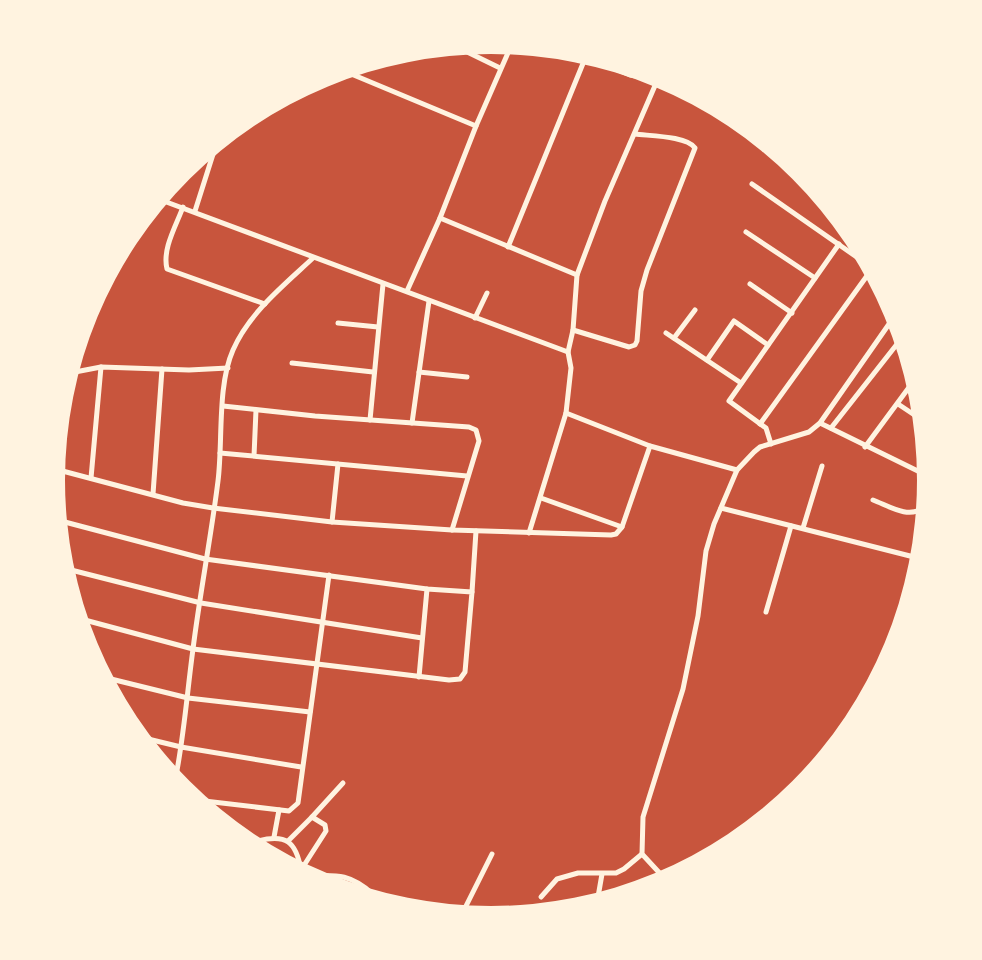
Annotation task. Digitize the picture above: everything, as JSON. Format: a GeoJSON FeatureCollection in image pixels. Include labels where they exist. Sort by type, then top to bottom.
{"type":"FeatureCollection","features":[{"type":"Feature","properties":{"kind":"street"},"geometry":{"type":"LineString","coordinates":[[472,55],[500,68]]}},
{"type":"Feature","properties":{"kind":"street"},"geometry":{"type":"LineString","coordinates":[[407,291],[440,219],[507,55]]}},
{"type":"Feature","properties":{"kind":"street"},"geometry":{"type":"LineString","coordinates":[[508,247],[583,64]]}},
{"type":"Feature","properties":{"kind":"street"},"geometry":{"type":"LineString","coordinates":[[357,76],[476,126]]}},
{"type":"Feature","properties":{"kind":"street"},"geometry":{"type":"LineString","coordinates":[[529,533],[566,413],[571,368],[568,352],[573,330],[577,275],[654,87]]}},
{"type":"Feature","properties":{"kind":"street"},"geometry":{"type":"LineString","coordinates":[[573,330],[629,346],[635,345],[637,341],[641,291],[647,270],[695,148],[690,142],[681,139],[635,134]]}},
{"type":"Feature","properties":{"kind":"street"},"geometry":{"type":"LineString","coordinates":[[195,211],[212,159]]}},
{"type":"Feature","properties":{"kind":"street"},"geometry":{"type":"LineString","coordinates":[[752,184],[851,253]]}},
{"type":"Feature","properties":{"kind":"street"},"geometry":{"type":"LineString","coordinates":[[168,202],[568,352]]}},
{"type":"Feature","properties":{"kind":"street"},"geometry":{"type":"LineString","coordinates":[[183,207],[170,240],[167,269],[265,303]]}},
{"type":"Feature","properties":{"kind":"street"},"geometry":{"type":"LineString","coordinates":[[440,219],[577,275]]}},
{"type":"Feature","properties":{"kind":"street"},"geometry":{"type":"LineString","coordinates":[[746,232],[815,278]]}},
{"type":"Feature","properties":{"kind":"street"},"geometry":{"type":"LineString","coordinates":[[771,444],[766,428],[729,401],[839,244]]}},
{"type":"Feature","properties":{"kind":"street"},"geometry":{"type":"LineString","coordinates":[[177,768],[205,559],[219,479],[223,406],[231,354],[241,335],[265,303],[313,258]]}},
{"type":"Feature","properties":{"kind":"street"},"geometry":{"type":"LineString","coordinates":[[761,424],[866,278]]}},
{"type":"Feature","properties":{"kind":"street"},"geometry":{"type":"LineString","coordinates":[[370,420],[383,284]]}},
{"type":"Feature","properties":{"kind":"street"},"geometry":{"type":"LineString","coordinates":[[750,284],[792,313]]}},
{"type":"Feature","properties":{"kind":"street"},"geometry":{"type":"LineString","coordinates":[[475,318],[487,293]]}},
{"type":"Feature","properties":{"kind":"street"},"geometry":{"type":"LineString","coordinates":[[412,423],[429,300]]}},
{"type":"Feature","properties":{"kind":"street"},"geometry":{"type":"LineString","coordinates":[[674,338],[695,310]]}},
{"type":"Feature","properties":{"kind":"street"},"geometry":{"type":"LineString","coordinates":[[707,360],[734,321],[768,345]]}},
{"type":"Feature","properties":{"kind":"street"},"geometry":{"type":"LineString","coordinates":[[338,323],[378,327]]}},
{"type":"Feature","properties":{"kind":"street"},"geometry":{"type":"LineString","coordinates":[[658,871],[642,854],[643,817],[683,689],[698,616],[706,551],[737,470],[754,452],[809,432],[820,423],[888,326]]}},
{"type":"Feature","properties":{"kind":"street"},"geometry":{"type":"LineString","coordinates":[[666,333],[741,383]]}},
{"type":"Feature","properties":{"kind":"street"},"geometry":{"type":"LineString","coordinates":[[831,428],[895,347]]}},
{"type":"Feature","properties":{"kind":"street"},"geometry":{"type":"LineString","coordinates":[[292,363],[373,372]]}},
{"type":"Feature","properties":{"kind":"street"},"geometry":{"type":"LineString","coordinates":[[80,371],[101,367],[228,368]]}},
{"type":"Feature","properties":{"kind":"street"},"geometry":{"type":"LineString","coordinates":[[91,478],[101,367]]}},
{"type":"Feature","properties":{"kind":"street"},"geometry":{"type":"LineString","coordinates":[[153,494],[162,369]]}},
{"type":"Feature","properties":{"kind":"street"},"geometry":{"type":"LineString","coordinates":[[419,372],[467,377]]}},
{"type":"Feature","properties":{"kind":"street"},"geometry":{"type":"LineString","coordinates":[[865,447],[907,390]]}},
{"type":"Feature","properties":{"kind":"street"},"geometry":{"type":"LineString","coordinates":[[898,404],[911,413]]}},
{"type":"Feature","properties":{"kind":"street"},"geometry":{"type":"LineString","coordinates":[[223,406],[469,427],[477,430],[479,440],[452,530]]}},
{"type":"Feature","properties":{"kind":"street"},"geometry":{"type":"LineString","coordinates":[[254,456],[256,410]]}},
{"type":"Feature","properties":{"kind":"street"},"geometry":{"type":"LineString","coordinates":[[566,413],[650,446],[737,470]]}},
{"type":"Feature","properties":{"kind":"street"},"geometry":{"type":"LineString","coordinates":[[820,423],[917,471]]}},
{"type":"Feature","properties":{"kind":"street"},"geometry":{"type":"LineString","coordinates":[[65,471],[183,503],[332,522],[452,530],[616,534],[622,527],[650,446]]}},
{"type":"Feature","properties":{"kind":"street"},"geometry":{"type":"LineString","coordinates":[[220,453],[467,476]]}},
{"type":"Feature","properties":{"kind":"street"},"geometry":{"type":"LineString","coordinates":[[332,522],[338,464]]}},
{"type":"Feature","properties":{"kind":"street"},"geometry":{"type":"LineString","coordinates":[[803,528],[822,466]]}},
{"type":"Feature","properties":{"kind":"street"},"geometry":{"type":"LineString","coordinates":[[541,498],[622,527]]}},
{"type":"Feature","properties":{"kind":"street"},"geometry":{"type":"LineString","coordinates":[[873,500],[907,513],[915,513]]}},
{"type":"Feature","properties":{"kind":"street"},"geometry":{"type":"LineString","coordinates":[[721,508],[910,556]]}},
{"type":"Feature","properties":{"kind":"street"},"geometry":{"type":"LineString","coordinates":[[67,522],[205,559],[427,589],[472,592]]}},
{"type":"Feature","properties":{"kind":"street"},"geometry":{"type":"LineString","coordinates":[[766,612],[791,526]]}},
{"type":"Feature","properties":{"kind":"street"},"geometry":{"type":"LineString","coordinates":[[90,621],[193,649],[419,677],[460,679],[465,672],[476,531]]}},
{"type":"Feature","properties":{"kind":"street"},"geometry":{"type":"LineString","coordinates":[[75,571],[201,603],[422,638]]}},
{"type":"Feature","properties":{"kind":"street"},"geometry":{"type":"LineString","coordinates":[[212,802],[289,811],[298,803],[329,575]]}},
{"type":"Feature","properties":{"kind":"street"},"geometry":{"type":"LineString","coordinates":[[419,677],[427,589]]}},
{"type":"Feature","properties":{"kind":"street"},"geometry":{"type":"LineString","coordinates":[[115,680],[188,698],[310,712]]}},
{"type":"Feature","properties":{"kind":"street"},"geometry":{"type":"LineString","coordinates":[[154,741],[301,766]]}},
{"type":"Feature","properties":{"kind":"street"},"geometry":{"type":"LineString","coordinates":[[288,841],[343,783]]}},
{"type":"Feature","properties":{"kind":"street"},"geometry":{"type":"LineString","coordinates":[[274,837],[279,810]]}},
{"type":"Feature","properties":{"kind":"street"},"geometry":{"type":"LineString","coordinates":[[305,863],[326,831],[325,825],[312,817]]}},
{"type":"Feature","properties":{"kind":"street"},"geometry":{"type":"LineString","coordinates":[[263,840],[274,837],[288,841],[297,852],[299,860]]}},
{"type":"Feature","properties":{"kind":"street"},"geometry":{"type":"LineString","coordinates":[[541,897],[557,879],[566,875],[602,874],[624,869],[642,854]]}},
{"type":"Feature","properties":{"kind":"street"},"geometry":{"type":"LineString","coordinates":[[466,905],[492,855]]}},
{"type":"Feature","properties":{"kind":"street"},"geometry":{"type":"LineString","coordinates":[[599,892],[602,874]]}},
{"type":"Feature","properties":{"kind":"street"},"geometry":{"type":"LineString","coordinates":[[334,875],[349,877],[361,885]]}}]}
